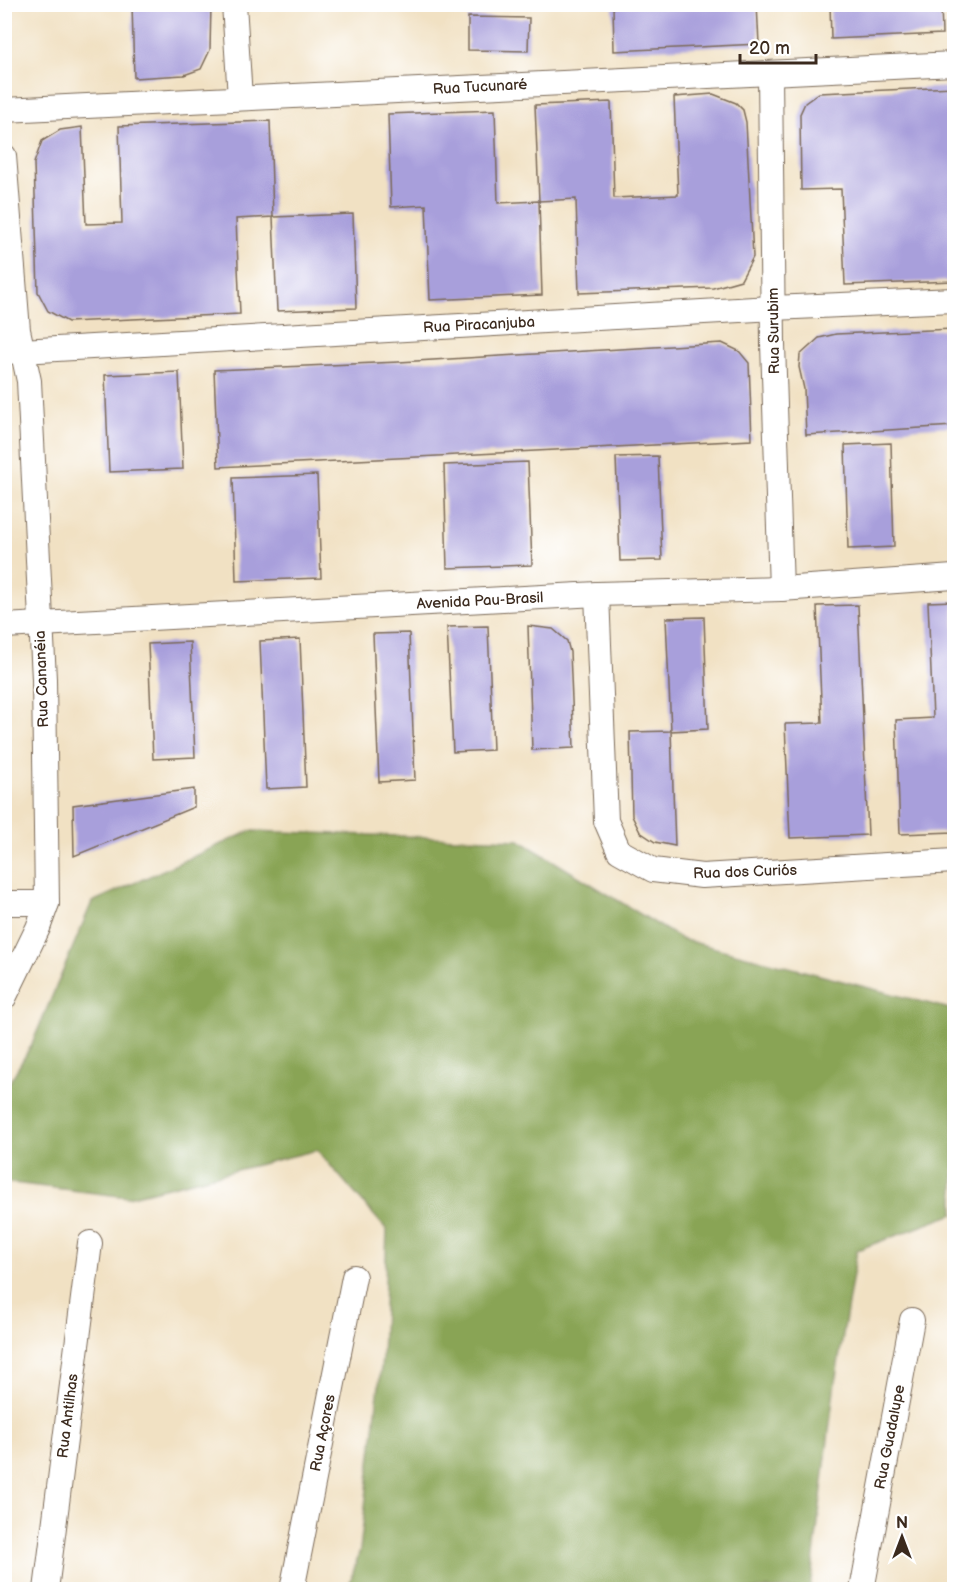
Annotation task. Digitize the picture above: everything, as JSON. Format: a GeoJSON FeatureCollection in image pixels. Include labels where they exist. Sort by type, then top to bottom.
{"type":"FeatureCollection","features":[{"type":"Feature","properties":{"kind":"street"},"geometry":{"type":"LineString","coordinates":[[234,4],[240,98]]}},
{"type":"Feature","properties":{"kind":"street","name":"Rua Tucunaré"},"geometry":{"type":"LineString","coordinates":[[4,110],[954,64]]}},
{"type":"Feature","properties":{"kind":"street","name":"Rua Surubim"},"geometry":{"type":"LineString","coordinates":[[770,73],[773,308],[781,589]]}},
{"type":"Feature","properties":{"kind":"street","name":"Rua Cananéia"},"geometry":{"type":"LineString","coordinates":[[4,156],[18,330],[14,352],[28,381],[44,678],[47,903],[4,998]]}},
{"type":"Feature","properties":{"kind":"street","name":"Rua Piracanjuba"},"geometry":{"type":"LineString","coordinates":[[14,352],[773,308],[954,300]]}},
{"type":"Feature","properties":{"kind":"street","name":"Avenida Pau-Brasil"},"geometry":{"type":"LineString","coordinates":[[4,626],[597,594],[781,589],[954,577]]}},
{"type":"Feature","properties":{"kind":"street","name":"Rua dos Curiós"},"geometry":{"type":"LineString","coordinates":[[597,594],[606,821],[619,851],[653,870],[702,876],[954,861]]}},
{"type":"Feature","properties":{"kind":"street"},"geometry":{"type":"LineString","coordinates":[[4,903],[47,903]]}},
{"type":"Feature","properties":{"kind":"street","name":"Rua Antilhas"},"geometry":{"type":"LineString","coordinates":[[46,1590],[90,1243]]}},
{"type":"Feature","properties":{"kind":"street","name":"Rua Açores"},"geometry":{"type":"LineString","coordinates":[[292,1590],[354,1277]]}},
{"type":"Feature","properties":{"kind":"street","name":"Rua Guadalupe"},"geometry":{"type":"LineString","coordinates":[[862,1590],[912,1320]]}},
{"type":"Feature","properties":{"kind":"green space"},"geometry":{"type":"Polygon","coordinates":[[[250,831],[519,840],[681,939],[954,1010],[954,1214],[857,1250],[834,1389],[810,1589],[348,1589],[360,1550],[382,1359],[387,1230],[317,1150],[128,1197],[5,1182],[5,1090],[31,1046],[92,902],[250,831]]]}},
{"type":"Feature","properties":{"kind":"building"},"geometry":{"type":"Polygon","coordinates":[[[132,4],[211,4],[210,50],[201,69],[184,75],[134,78],[132,4]]]}},
{"type":"Feature","properties":{"kind":"building"},"geometry":{"type":"Polygon","coordinates":[[[757,4],[759,44],[614,51],[613,5],[757,4]]]}},
{"type":"Feature","properties":{"kind":"building"},"geometry":{"type":"Polygon","coordinates":[[[830,4],[941,4],[942,34],[831,39],[830,4]]]}},
{"type":"Feature","properties":{"kind":"building"},"geometry":{"type":"Polygon","coordinates":[[[468,17],[529,18],[528,51],[468,50],[468,17]]]}},
{"type":"Feature","properties":{"kind":"building"},"geometry":{"type":"Polygon","coordinates":[[[954,87],[954,184],[952,184],[954,281],[845,285],[841,189],[801,190],[800,114],[805,103],[819,93],[954,87]]]}},
{"type":"Feature","properties":{"kind":"building"},"geometry":{"type":"Polygon","coordinates":[[[713,94],[736,103],[743,110],[746,122],[753,257],[741,280],[713,288],[579,293],[576,199],[539,201],[535,105],[611,102],[614,198],[678,195],[674,97],[713,94]]]}},
{"type":"Feature","properties":{"kind":"building"},"geometry":{"type":"Polygon","coordinates":[[[495,110],[498,203],[539,201],[542,295],[430,300],[426,205],[391,207],[388,114],[495,110]]]}},
{"type":"Feature","properties":{"kind":"building"},"geometry":{"type":"Polygon","coordinates":[[[270,121],[273,217],[236,219],[240,314],[68,322],[48,311],[38,292],[34,163],[42,141],[60,130],[82,127],[86,224],[122,223],[119,126],[270,121]]]}},
{"type":"Feature","properties":{"kind":"building"},"geometry":{"type":"Polygon","coordinates":[[[353,214],[356,308],[277,311],[273,217],[353,214]]]}},
{"type":"Feature","properties":{"kind":"building"},"geometry":{"type":"Polygon","coordinates":[[[954,329],[954,426],[806,435],[804,389],[799,367],[800,355],[819,338],[836,334],[954,329]]]}},
{"type":"Feature","properties":{"kind":"building"},"geometry":{"type":"Polygon","coordinates":[[[722,343],[739,351],[749,363],[752,440],[218,467],[214,370],[399,362],[722,343]]]}},
{"type":"Feature","properties":{"kind":"building"},"geometry":{"type":"Polygon","coordinates":[[[179,372],[183,469],[109,472],[105,375],[179,372]]]}},
{"type":"Feature","properties":{"kind":"building"},"geometry":{"type":"Polygon","coordinates":[[[4,413],[9,478],[4,478],[4,413]]]}},
{"type":"Feature","properties":{"kind":"building"},"geometry":{"type":"Polygon","coordinates":[[[891,443],[894,547],[848,549],[845,445],[891,443]]]}},
{"type":"Feature","properties":{"kind":"building"},"geometry":{"type":"Polygon","coordinates":[[[658,456],[662,560],[620,561],[616,457],[658,456]]]}},
{"type":"Feature","properties":{"kind":"building"},"geometry":{"type":"Polygon","coordinates":[[[528,462],[532,565],[447,568],[444,465],[528,462]]]}},
{"type":"Feature","properties":{"kind":"building"},"geometry":{"type":"Polygon","coordinates":[[[317,475],[321,578],[236,581],[233,478],[317,475]]]}},
{"type":"Feature","properties":{"kind":"building"},"geometry":{"type":"Polygon","coordinates":[[[954,601],[954,832],[900,834],[896,720],[933,718],[928,602],[954,601]]]}},
{"type":"Feature","properties":{"kind":"building"},"geometry":{"type":"Polygon","coordinates":[[[858,605],[868,835],[790,838],[785,724],[822,723],[817,606],[858,605]]]}},
{"type":"Feature","properties":{"kind":"building"},"geometry":{"type":"Polygon","coordinates":[[[704,617],[708,729],[671,731],[666,618],[704,617]]]}},
{"type":"Feature","properties":{"kind":"building"},"geometry":{"type":"Polygon","coordinates":[[[488,626],[493,750],[453,752],[447,627],[488,626]]]}},
{"type":"Feature","properties":{"kind":"building"},"geometry":{"type":"Polygon","coordinates":[[[528,626],[553,629],[567,641],[570,652],[574,748],[532,750],[528,626]]]}},
{"type":"Feature","properties":{"kind":"building"},"geometry":{"type":"Polygon","coordinates":[[[409,633],[415,780],[379,782],[373,634],[409,633]]]}},
{"type":"Feature","properties":{"kind":"building"},"geometry":{"type":"Polygon","coordinates":[[[300,639],[306,787],[266,789],[260,641],[300,639]]]}},
{"type":"Feature","properties":{"kind":"building"},"geometry":{"type":"Polygon","coordinates":[[[190,642],[195,757],[153,759],[148,644],[190,642]]]}},
{"type":"Feature","properties":{"kind":"building"},"geometry":{"type":"Polygon","coordinates":[[[671,731],[675,846],[655,842],[640,832],[632,816],[630,732],[671,731]]]}},
{"type":"Feature","properties":{"kind":"building"},"geometry":{"type":"Polygon","coordinates":[[[194,789],[194,807],[74,856],[73,805],[194,789]]]}}]}
